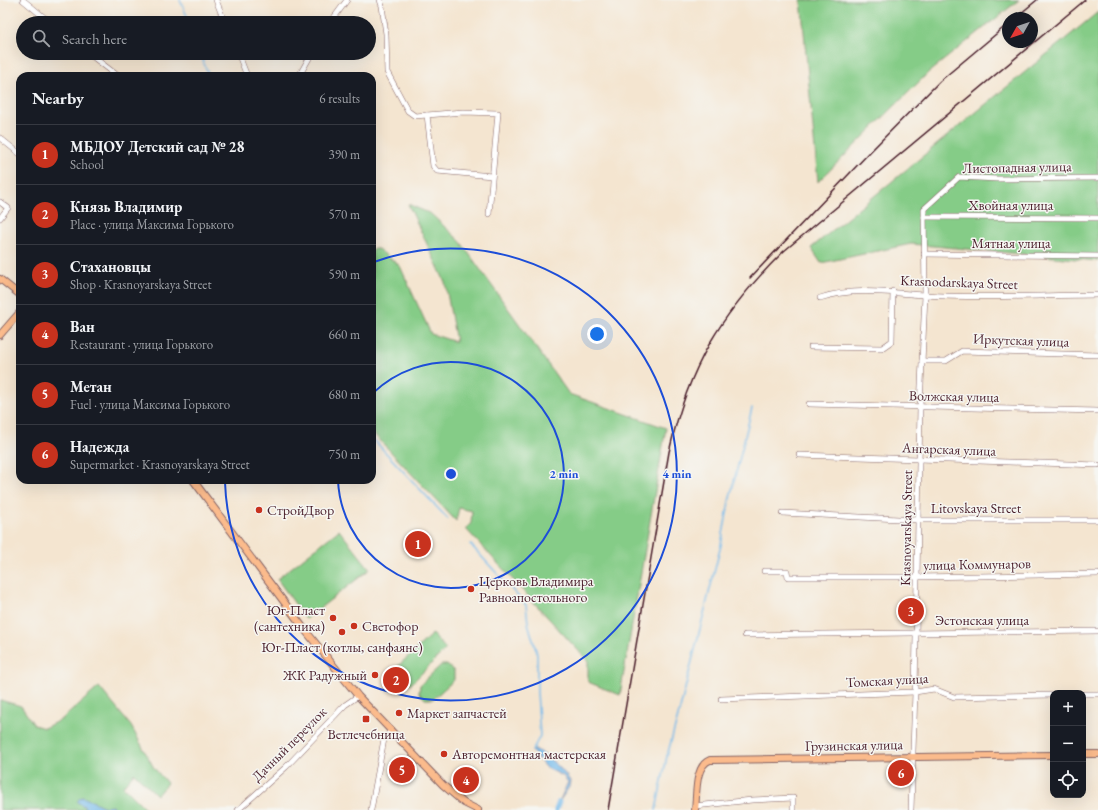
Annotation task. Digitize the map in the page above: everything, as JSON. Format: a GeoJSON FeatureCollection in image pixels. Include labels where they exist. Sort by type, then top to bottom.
{"type":"FeatureCollection","features":[{"type":"Feature","properties":{"kind":"main road"},"geometry":{"type":"LineString","coordinates":[[0,279],[16,292]]}},
{"type":"Feature","properties":{"kind":"main road"},"geometry":{"type":"LineString","coordinates":[[0,335],[16,317]]}},
{"type":"Feature","properties":{"kind":"main road"},"geometry":{"type":"LineString","coordinates":[[196,484],[305,630],[358,696],[443,785],[464,803],[478,810]]}},
{"type":"Feature","properties":{"kind":"main road"},"geometry":{"type":"LineString","coordinates":[[1086,754],[1098,754]]}},
{"type":"Feature","properties":{"kind":"main road","name":"Грузинская улица"},"geometry":{"type":"LineString","coordinates":[[695,808],[701,766],[710,760],[1050,755]]}},
{"type":"Feature","properties":{"kind":"street"},"geometry":{"type":"LineString","coordinates":[[23,0],[42,16]]}},
{"type":"Feature","properties":{"kind":"street"},"geometry":{"type":"LineString","coordinates":[[216,0],[222,16]]}},
{"type":"Feature","properties":{"kind":"street"},"geometry":{"type":"LineString","coordinates":[[335,16],[347,0]]}},
{"type":"Feature","properties":{"kind":"street"},"geometry":{"type":"LineString","coordinates":[[380,0],[386,34],[387,72],[408,111],[415,116],[463,112],[498,113],[489,214]]}},
{"type":"Feature","properties":{"kind":"street"},"geometry":{"type":"LineString","coordinates":[[97,60],[113,72]]}},
{"type":"Feature","properties":{"kind":"street"},"geometry":{"type":"LineString","coordinates":[[241,60],[245,72]]}},
{"type":"Feature","properties":{"kind":"street"},"geometry":{"type":"LineString","coordinates":[[301,72],[308,60]]}},
{"type":"Feature","properties":{"kind":"street"},"geometry":{"type":"LineString","coordinates":[[427,115],[434,166],[437,171],[492,176]]}},
{"type":"Feature","properties":{"kind":"street"},"geometry":{"type":"LineString","coordinates":[[0,138],[16,151]]}},
{"type":"Feature","properties":{"kind":"street","name":"Листопадная улица"},"geometry":{"type":"LineString","coordinates":[[924,209],[960,177],[997,179],[1098,178]]}},
{"type":"Feature","properties":{"kind":"street"},"geometry":{"type":"LineString","coordinates":[[0,202],[8,208],[0,218]]}},
{"type":"Feature","properties":{"kind":"street","name":"Krasnoyarskaya Street"},"geometry":{"type":"LineString","coordinates":[[911,810],[916,692],[920,407],[925,295],[924,209]]}},
{"type":"Feature","properties":{"kind":"street","name":"Хвойная улица"},"geometry":{"type":"LineString","coordinates":[[924,217],[1098,218]]}},
{"type":"Feature","properties":{"kind":"street","name":"Мятная улица"},"geometry":{"type":"LineString","coordinates":[[924,254],[1098,256]]}},
{"type":"Feature","properties":{"kind":"street"},"geometry":{"type":"LineString","coordinates":[[811,347],[882,348],[892,341],[893,291]]}},
{"type":"Feature","properties":{"kind":"street","name":"Krasnodarskaya Street"},"geometry":{"type":"LineString","coordinates":[[820,298],[832,294],[851,292],[893,291],[925,295],[1048,297],[1098,295]]}},
{"type":"Feature","properties":{"kind":"street","name":"Иркутская улица"},"geometry":{"type":"LineString","coordinates":[[922,361],[946,361],[962,351],[1098,355]]}},
{"type":"Feature","properties":{"kind":"street","name":"Волжская улица"},"geometry":{"type":"LineString","coordinates":[[809,404],[1098,411]]}},
{"type":"Feature","properties":{"kind":"street","name":"Ангарская улица"},"geometry":{"type":"LineString","coordinates":[[799,455],[1098,465]]}},
{"type":"Feature","properties":{"kind":"street","name":"Litovskaya Street"},"geometry":{"type":"LineString","coordinates":[[782,513],[918,520],[1098,520]]}},
{"type":"Feature","properties":{"kind":"street","name":"улица Коммунаров"},"geometry":{"type":"LineString","coordinates":[[764,571],[787,572],[788,577],[917,577],[1098,574]]}},
{"type":"Feature","properties":{"kind":"street","name":"Эстонская улица"},"geometry":{"type":"LineString","coordinates":[[745,635],[1098,631]]}},
{"type":"Feature","properties":{"kind":"street","name":"Томская улица"},"geometry":{"type":"LineString","coordinates":[[721,699],[916,692],[934,689],[954,697],[1050,695]]}},
{"type":"Feature","properties":{"kind":"street"},"geometry":{"type":"LineString","coordinates":[[1086,694],[1098,694]]}},
{"type":"Feature","properties":{"kind":"street","name":"Дачный переулок"},"geometry":{"type":"LineString","coordinates":[[238,810],[286,767],[345,705],[358,696]]}},
{"type":"Feature","properties":{"kind":"street"},"geometry":{"type":"LineString","coordinates":[[370,810],[384,738],[391,731]]}},
{"type":"Feature","properties":{"kind":"street"},"geometry":{"type":"LineString","coordinates":[[695,808],[752,800],[793,798],[793,810]]}},
{"type":"Feature","properties":{"kind":"green space"},"geometry":{"type":"Polygon","coordinates":[[[801,0],[1019,0],[1002,12],[1002,14],[929,72],[818,182],[801,0]]]}},
{"type":"Feature","properties":{"kind":"green space"},"geometry":{"type":"Polygon","coordinates":[[[1098,12],[1098,261],[911,244],[821,263],[811,248],[1098,12]]]}},
{"type":"Feature","properties":{"kind":"green space"},"geometry":{"type":"Polygon","coordinates":[[[408,204],[431,214],[460,241],[569,394],[666,428],[620,695],[588,682],[588,661],[466,529],[471,523],[472,511],[459,508],[456,521],[376,436],[376,249],[400,266],[431,334],[456,342],[445,282],[408,204]]]}},
{"type":"Feature","properties":{"kind":"green space"},"geometry":{"type":"Polygon","coordinates":[[[339,530],[370,569],[306,619],[277,579],[339,530]]]}},
{"type":"Feature","properties":{"kind":"green space"},"geometry":{"type":"Polygon","coordinates":[[[432,634],[446,649],[410,685],[395,669],[432,634]]]}},
{"type":"Feature","properties":{"kind":"green space"},"geometry":{"type":"Polygon","coordinates":[[[441,665],[447,665],[454,671],[454,680],[433,699],[425,699],[419,693],[420,685],[441,665]]]}},
{"type":"Feature","properties":{"kind":"green space"},"geometry":{"type":"Polygon","coordinates":[[[99,687],[131,726],[154,768],[167,783],[157,795],[134,773],[123,786],[147,810],[0,810],[0,700],[21,706],[34,725],[44,728],[62,719],[99,687]]]}},
{"type":"Feature","properties":{"kind":"water"},"geometry":{"type":"Polygon","coordinates":[[[535,749],[555,763],[570,781],[569,787],[559,802],[568,782],[563,776],[545,767],[532,751],[535,749]]]}},
{"type":"Feature","properties":{"kind":"water"},"geometry":{"type":"Polygon","coordinates":[[[83,797],[105,807],[112,806],[118,810],[85,810],[84,806],[77,802],[83,797]]]}},
{"type":"Feature","properties":{"kind":"waterway"},"geometry":{"type":"LineString","coordinates":[[180,0],[187,16]]}},
{"type":"Feature","properties":{"kind":"waterway"},"geometry":{"type":"LineString","coordinates":[[203,60],[207,72]]}},
{"type":"Feature","properties":{"kind":"waterway"},"geometry":{"type":"LineString","coordinates":[[656,810],[667,756],[721,545],[729,502],[752,408]]}},
{"type":"Feature","properties":{"kind":"waterway"},"geometry":{"type":"LineString","coordinates":[[376,442],[448,519]]}},
{"type":"Feature","properties":{"kind":"waterway"},"geometry":{"type":"LineString","coordinates":[[470,544],[526,605],[528,623],[537,654],[537,692],[540,736],[532,751]]}},
{"type":"Feature","properties":{"kind":"waterway"},"geometry":{"type":"LineString","coordinates":[[556,810],[559,802]]}},
{"type":"Feature","properties":{"kind":"railway"},"geometry":{"type":"LineString","coordinates":[[1022,12],[1037,0]]}},
{"type":"Feature","properties":{"kind":"railway"},"geometry":{"type":"LineString","coordinates":[[608,810],[669,452],[677,421],[687,393],[710,342],[742,296],[784,251],[1085,0]]}},
{"type":"Feature","properties":{"kind":"railway"},"geometry":{"type":"LineString","coordinates":[[750,278],[940,81],[1002,29]]}},
{"type":"Feature","properties":{"kind":"place","name":"СтройДвор"},"geometry":{"type":"Point","coordinates":[259,510]}},
{"type":"Feature","properties":{"kind":"place","name":"МБДОУ Детский сад № 28"},"geometry":{"type":"Point","coordinates":[418,544]}},
{"type":"Feature","properties":{"kind":"place","name":"Церковь Владимира Равноапостольного"},"geometry":{"type":"Point","coordinates":[471,589]}},
{"type":"Feature","properties":{"kind":"place","name":"Стахановцы"},"geometry":{"type":"Point","coordinates":[911,611]}},
{"type":"Feature","properties":{"kind":"place","name":"Юг-Пласт (сантехника)"},"geometry":{"type":"Point","coordinates":[333,618]}},
{"type":"Feature","properties":{"kind":"place","name":"Светофор"},"geometry":{"type":"Point","coordinates":[354,626]}},
{"type":"Feature","properties":{"kind":"place","name":"Юг-Пласт (котлы, санфаянс)"},"geometry":{"type":"Point","coordinates":[342,632]}},
{"type":"Feature","properties":{"kind":"place","name":"ЖК Радужный"},"geometry":{"type":"Point","coordinates":[375,675]}},
{"type":"Feature","properties":{"kind":"place","name":"Князь Владимир"},"geometry":{"type":"Point","coordinates":[396,680]}},
{"type":"Feature","properties":{"kind":"place","name":"Маркет запчастей"},"geometry":{"type":"Point","coordinates":[399,713]}},
{"type":"Feature","properties":{"kind":"place","name":"Ветлечебница"},"geometry":{"type":"Point","coordinates":[366,719]}},
{"type":"Feature","properties":{"kind":"place","name":"Авторемонтная мастерская"},"geometry":{"type":"Point","coordinates":[444,754]}},
{"type":"Feature","properties":{"kind":"place","name":"Метан"},"geometry":{"type":"Point","coordinates":[402,770]}},
{"type":"Feature","properties":{"kind":"place","name":"Надежда"},"geometry":{"type":"Point","coordinates":[901,773]}},
{"type":"Feature","properties":{"kind":"place","name":"Ван"},"geometry":{"type":"Point","coordinates":[466,780]}}]}
